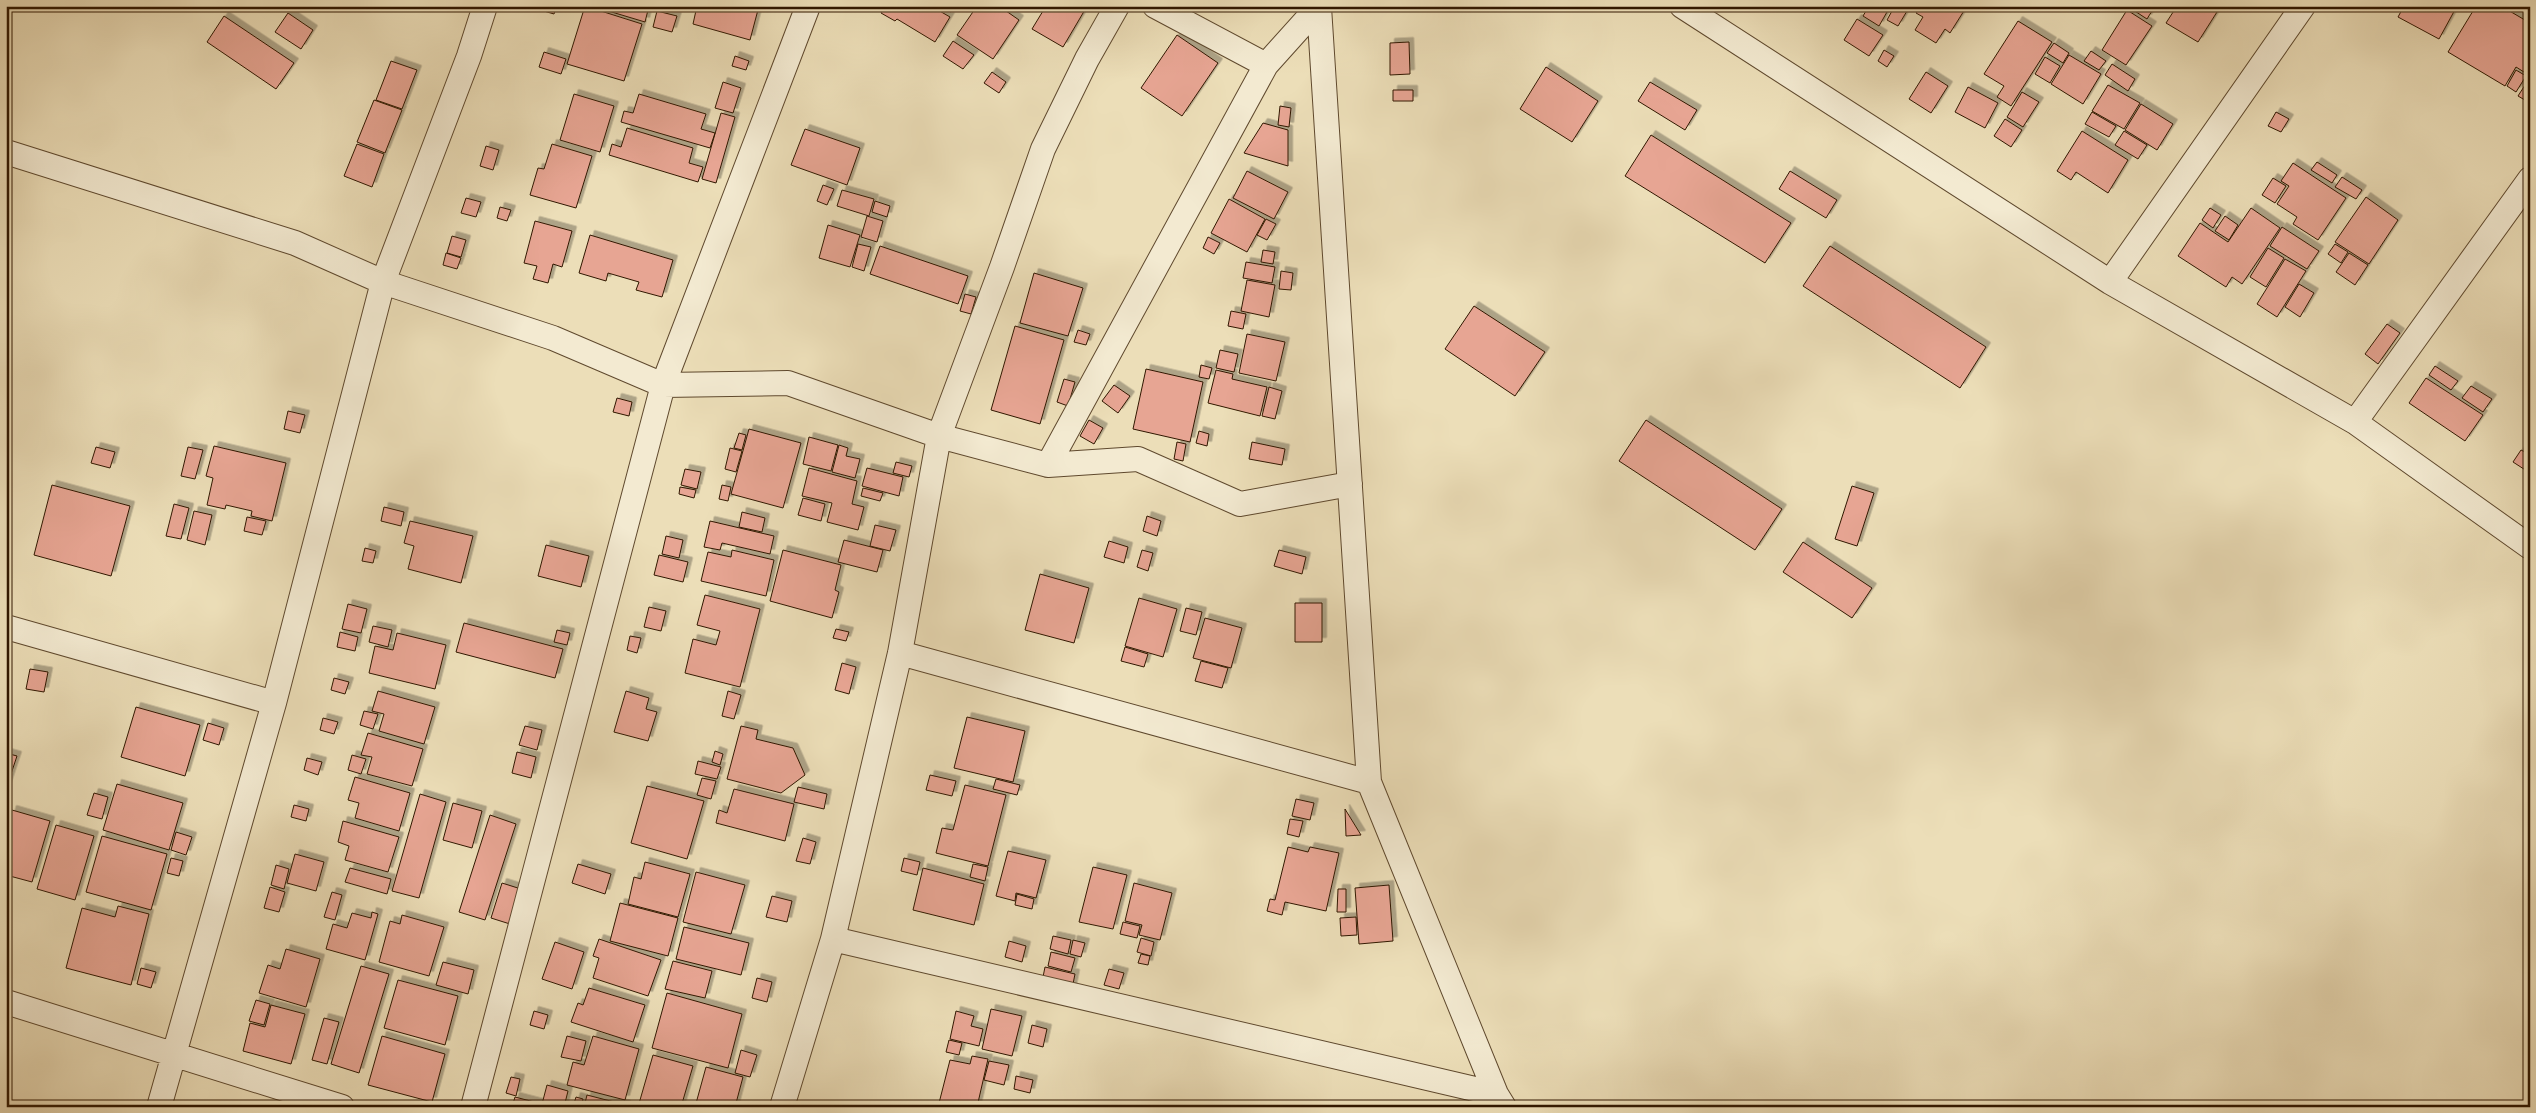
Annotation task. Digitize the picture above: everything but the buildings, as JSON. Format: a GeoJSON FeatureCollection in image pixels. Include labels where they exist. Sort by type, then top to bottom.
{"type":"FeatureCollection","features":[{"type":"Feature","properties":{"kind":"street"},"geometry":{"type":"LineString","coordinates":[[159,1107],[172,1054],[274,703],[383,282],[470,56],[485,6]]}},
{"type":"Feature","properties":{"kind":"street"},"geometry":{"type":"LineString","coordinates":[[473,1107],[663,385],[808,6]]}},
{"type":"Feature","properties":{"kind":"street"},"geometry":{"type":"LineString","coordinates":[[782,1107],[833,939],[900,653],[939,436],[1043,149],[1087,58],[1117,6]]}},
{"type":"Feature","properties":{"kind":"street"},"geometry":{"type":"LineString","coordinates":[[1155,6],[1266,65]]}},
{"type":"Feature","properties":{"kind":"street"},"geometry":{"type":"LineString","coordinates":[[1682,6],[2110,282],[2355,422],[2530,547]]}},
{"type":"Feature","properties":{"kind":"street"},"geometry":{"type":"LineString","coordinates":[[1048,465],[1266,65],[1319,7]]}},
{"type":"Feature","properties":{"kind":"street"},"geometry":{"type":"LineString","coordinates":[[1319,7],[1368,782],[1500,1100]]}},
{"type":"Feature","properties":{"kind":"street"},"geometry":{"type":"LineString","coordinates":[[2110,282],[2298,8]]}},
{"type":"Feature","properties":{"kind":"street"},"geometry":{"type":"LineString","coordinates":[[6,152],[295,243],[383,282],[553,338],[663,385],[788,383],[939,436],[1048,465],[1138,458],[1240,504],[1350,484]]}},
{"type":"Feature","properties":{"kind":"street"},"geometry":{"type":"LineString","coordinates":[[2355,422],[2530,179]]}},
{"type":"Feature","properties":{"kind":"street"},"geometry":{"type":"LineString","coordinates":[[6,627],[274,703]]}},
{"type":"Feature","properties":{"kind":"street"},"geometry":{"type":"LineString","coordinates":[[900,653],[1368,782]]}},
{"type":"Feature","properties":{"kind":"street"},"geometry":{"type":"LineString","coordinates":[[833,939],[1500,1100]]}},
{"type":"Feature","properties":{"kind":"street"},"geometry":{"type":"LineString","coordinates":[[6,1002],[342,1107]]}}]}
